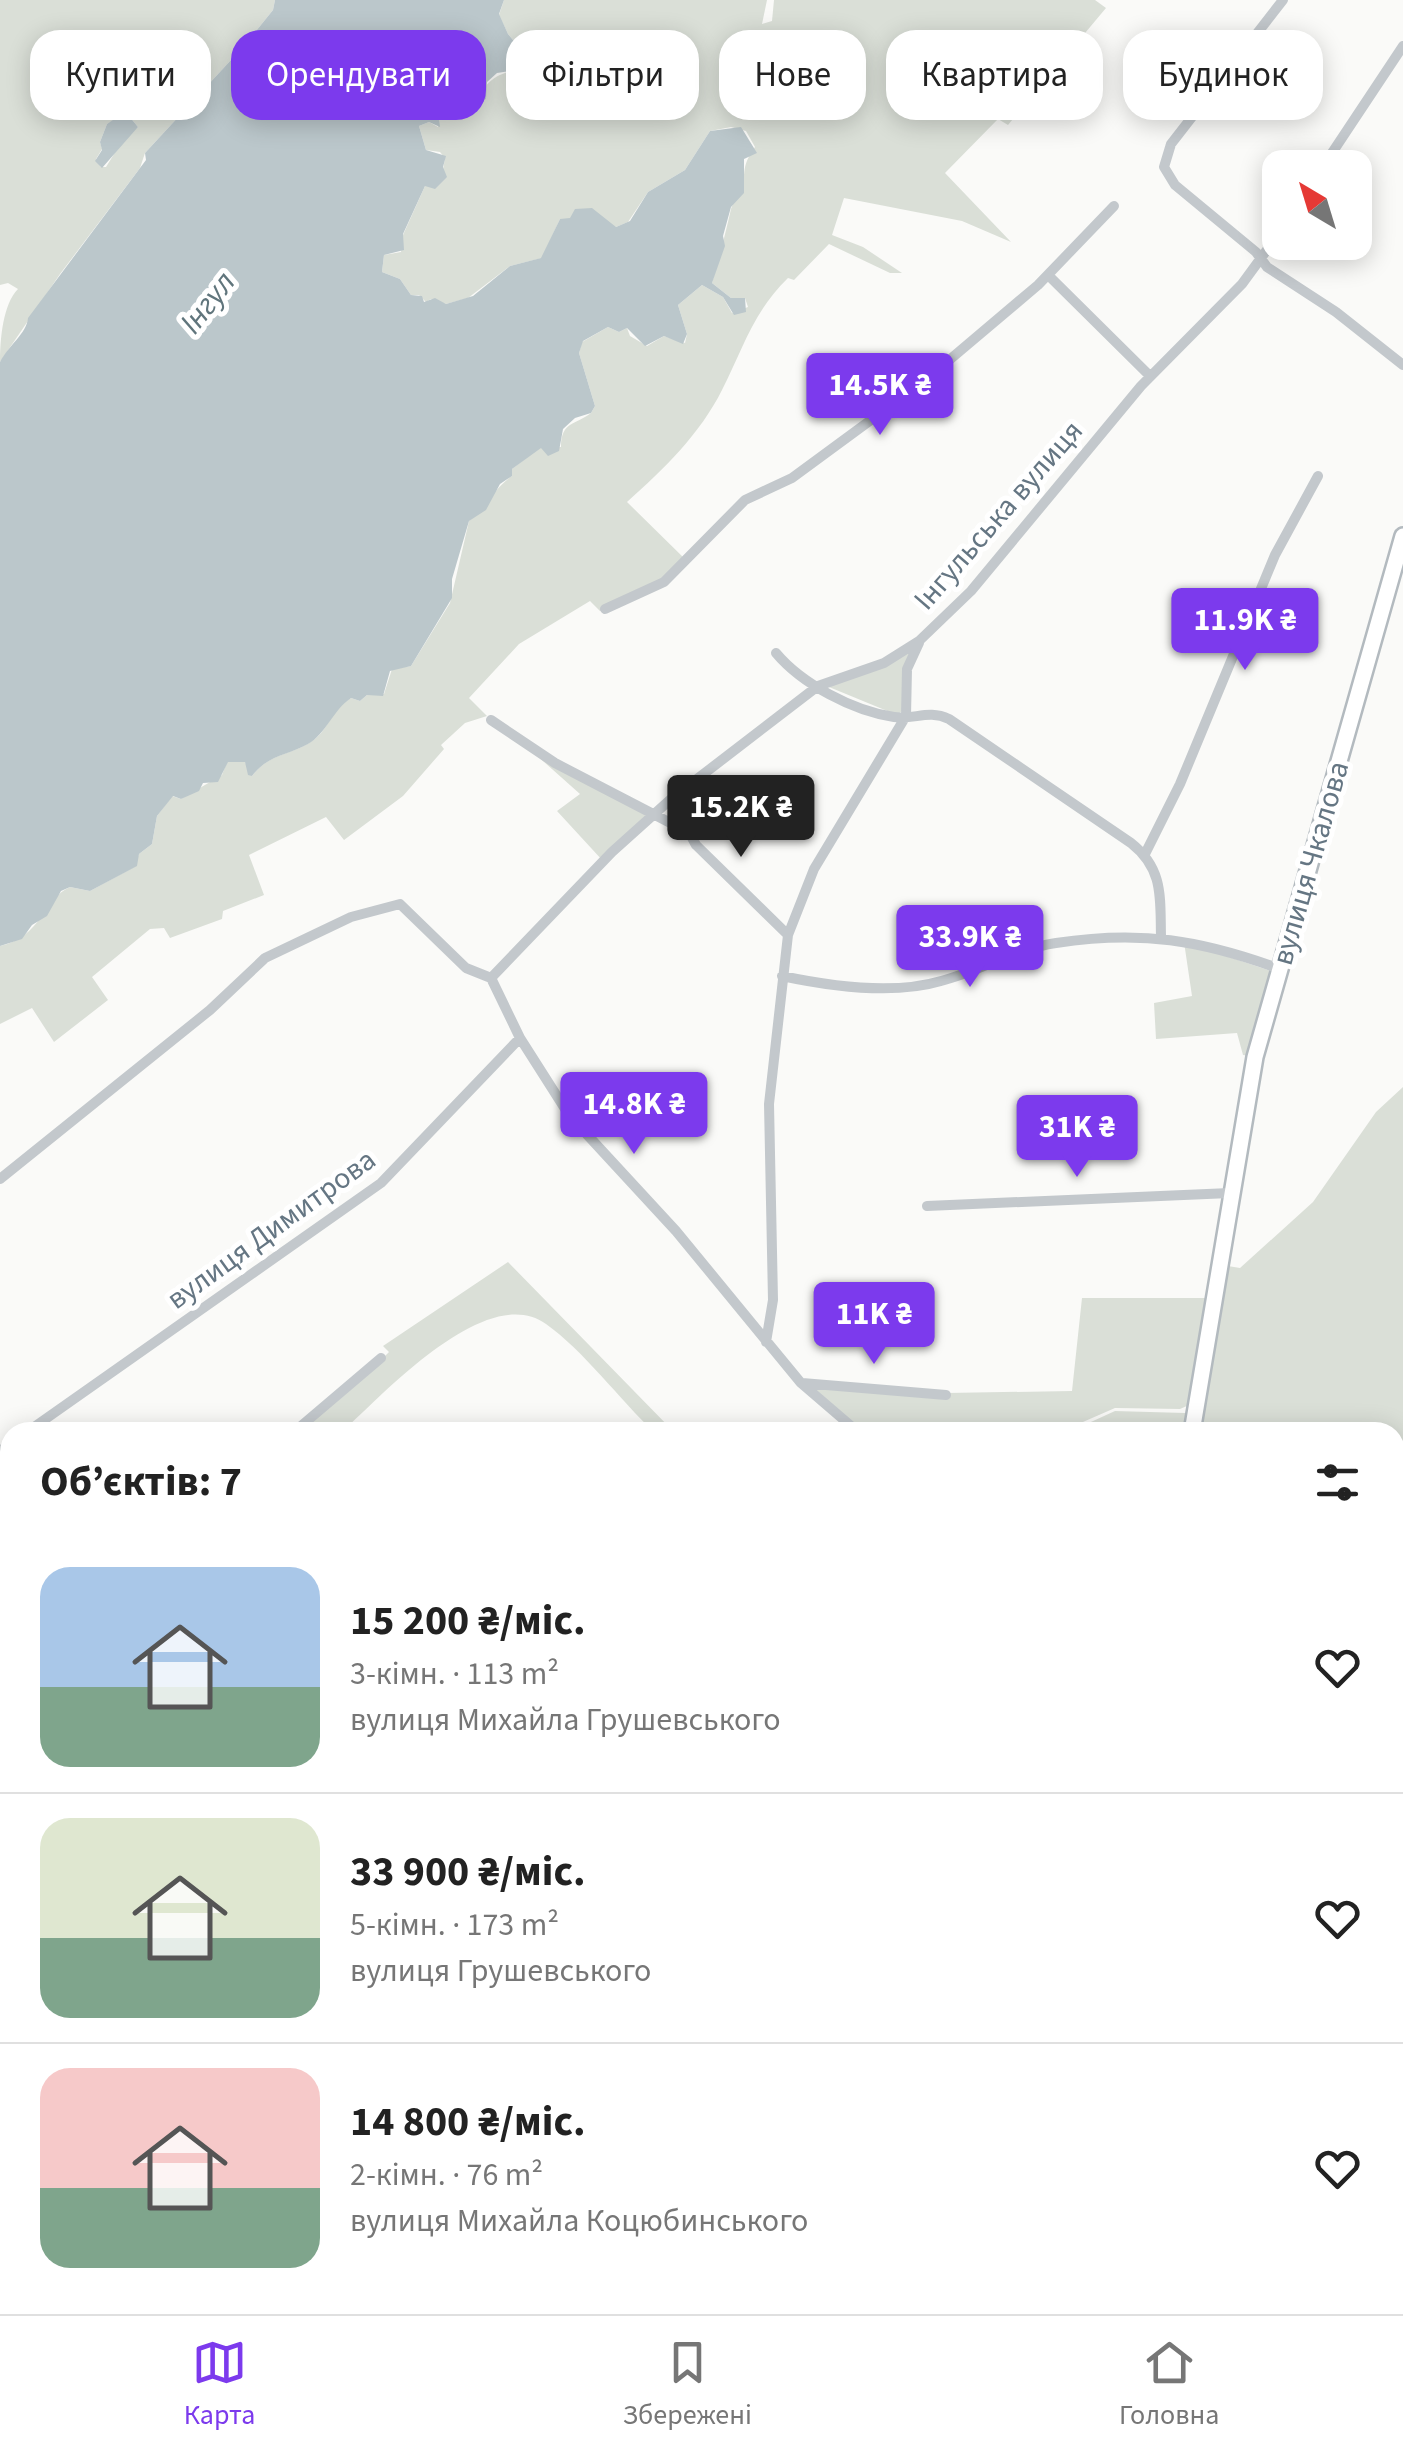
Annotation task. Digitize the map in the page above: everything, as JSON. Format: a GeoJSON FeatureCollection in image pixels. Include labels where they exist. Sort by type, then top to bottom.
{"type":"FeatureCollection","features":[{"type":"Feature","properties":{"kind":"street"},"geometry":{"type":"LineString","coordinates":[[1283,0],[1170,144],[1163,158],[1167,173],[1262,260],[1403,366]]}},
{"type":"Feature","properties":{"kind":"street"},"geometry":{"type":"LineString","coordinates":[[1334,150],[1403,46]]}},
{"type":"Feature","properties":{"kind":"street"},"geometry":{"type":"LineString","coordinates":[[606,609],[664,582],[745,500],[792,478],[928,378],[1048,275],[1114,206]]}},
{"type":"Feature","properties":{"kind":"street","name":"Інгульська вулиця"},"geometry":{"type":"LineString","coordinates":[[491,978],[521,943],[671,799],[818,686],[884,664],[920,640],[971,591],[1150,376],[1171,360],[1262,260]]}},
{"type":"Feature","properties":{"kind":"street"},"geometry":{"type":"LineString","coordinates":[[1048,275],[1150,376]]}},
{"type":"Feature","properties":{"kind":"street"},"geometry":{"type":"LineString","coordinates":[[1145,854],[1180,784],[1275,555],[1318,476]]}},
{"type":"Feature","properties":{"kind":"street","name":"вулиця Чкалова"},"geometry":{"type":"LineString","coordinates":[[1194,1422],[1254,1057],[1403,536]]}},
{"type":"Feature","properties":{"kind":"street"},"geometry":{"type":"LineString","coordinates":[[766,1342],[772,1308],[768,1146],[788,934],[814,869],[906,716],[908,669],[920,640]]}},
{"type":"Feature","properties":{"kind":"street"},"geometry":{"type":"LineString","coordinates":[[776,653],[804,680],[864,707],[906,716],[929,712]]}},
{"type":"Feature","properties":{"kind":"street"},"geometry":{"type":"LineString","coordinates":[[906,688],[913,704],[949,719],[1014,761],[1145,854],[1158,875],[1161,936]]}},
{"type":"Feature","properties":{"kind":"street"},"geometry":{"type":"LineString","coordinates":[[490,720],[556,764],[684,830],[788,934]]}},
{"type":"Feature","properties":{"kind":"street"},"geometry":{"type":"LineString","coordinates":[[671,799],[684,830]]}},
{"type":"Feature","properties":{"kind":"street"},"geometry":{"type":"LineString","coordinates":[[0,1180],[198,1020],[264,958],[351,916],[400,904],[466,968],[491,978],[520,1038],[569,1115],[676,1231],[801,1383],[846,1422]]}},
{"type":"Feature","properties":{"kind":"street"},"geometry":{"type":"LineString","coordinates":[[782,976],[814,983],[925,984],[1055,943],[1161,936],[1208,944],[1280,969]]}},
{"type":"Feature","properties":{"kind":"street","name":"вулиця Димитрова"},"geometry":{"type":"LineString","coordinates":[[40,1422],[381,1183],[520,1038]]}},
{"type":"Feature","properties":{"kind":"street"},"geometry":{"type":"LineString","coordinates":[[926,1206],[1230,1193]]}},
{"type":"Feature","properties":{"kind":"street"},"geometry":{"type":"LineString","coordinates":[[746,1318],[772,1308]]}},
{"type":"Feature","properties":{"kind":"street"},"geometry":{"type":"LineString","coordinates":[[306,1422],[382,1358]]}},
{"type":"Feature","properties":{"kind":"street"},"geometry":{"type":"LineString","coordinates":[[801,1383],[946,1395]]}},
{"type":"Feature","properties":{"kind":"shaded area"},"geometry":{"type":"Polygon","coordinates":[[[0,0],[275,0],[273,10],[257,30],[231,30],[231,60],[211,82],[211,30],[30,30],[30,120],[114,120],[107,124],[100,142],[102,149],[96,159],[101,167],[106,167],[124,138],[138,127],[132,120],[176,120],[145,153],[140,168],[0,362],[6,313],[18,289],[8,283],[0,285],[0,0]]]}},
{"type":"Feature","properties":{"kind":"shaded area"},"geometry":{"type":"Polygon","coordinates":[[[504,0],[767,0],[762,24],[772,21],[774,0],[1095,0],[1106,8],[1088,30],[886,30],[886,120],[997,120],[945,173],[1011,242],[962,221],[844,198],[832,235],[863,247],[902,273],[890,273],[829,244],[794,280],[788,278],[766,304],[703,421],[668,464],[627,502],[686,560],[649,589],[600,611],[590,601],[519,644],[469,698],[487,716],[465,723],[441,745],[444,749],[403,796],[344,840],[326,817],[249,855],[264,895],[223,911],[222,919],[170,938],[164,928],[150,929],[92,977],[108,1000],[54,1042],[32,1008],[0,1024],[0,946],[25,935],[70,887],[90,891],[134,867],[139,854],[152,844],[157,816],[172,796],[181,799],[222,775],[227,762],[245,762],[252,776],[267,762],[315,739],[351,698],[360,701],[367,695],[384,694],[392,669],[411,666],[450,603],[469,521],[512,476],[512,469],[539,448],[561,447],[567,428],[591,413],[595,406],[579,353],[582,342],[608,327],[619,332],[627,328],[630,336],[647,346],[664,336],[685,343],[687,334],[678,305],[702,285],[723,297],[732,313],[748,307],[745,298],[731,298],[712,283],[731,209],[741,193],[746,163],[755,147],[746,131],[731,127],[710,131],[685,170],[648,192],[628,222],[616,227],[560,219],[542,258],[510,266],[468,298],[446,304],[431,299],[426,302],[419,295],[411,295],[400,279],[382,272],[384,255],[401,252],[403,235],[425,186],[441,182],[445,158],[440,152],[426,150],[419,126],[429,122],[438,127],[438,120],[486,120],[486,86],[501,75],[506,73],[506,120],[699,120],[699,30],[506,30],[499,15],[504,0]]]}},
{"type":"Feature","properties":{"kind":"shaded area"},"geometry":{"type":"Polygon","coordinates":[[[912,647],[902,711],[897,715],[829,687],[912,647]]]}},
{"type":"Feature","properties":{"kind":"shaded area"},"geometry":{"type":"Polygon","coordinates":[[[525,745],[647,815],[603,861],[557,811],[580,794],[525,745]]]}},
{"type":"Feature","properties":{"kind":"shaded area"},"geometry":{"type":"Polygon","coordinates":[[[1184,942],[1271,971],[1250,1056],[1243,1055],[1237,1033],[1156,1039],[1154,1003],[1192,996],[1184,942]]]}},
{"type":"Feature","properties":{"kind":"shaded area"},"geometry":{"type":"Polygon","coordinates":[[[1403,1087],[1403,1422],[1197,1422],[1222,1265],[1240,1268],[1313,1202],[1376,1112],[1403,1087]]]}},
{"type":"Feature","properties":{"kind":"shaded area"},"geometry":{"type":"Polygon","coordinates":[[[508,1262],[664,1422],[645,1422],[560,1335],[546,1324],[522,1315],[494,1318],[465,1330],[408,1371],[353,1422],[310,1422],[389,1352],[383,1346],[508,1262]]]}},
{"type":"Feature","properties":{"kind":"shaded area"},"geometry":{"type":"Polygon","coordinates":[[[1082,1298],[1208,1298],[1189,1405],[1180,1409],[1115,1408],[1083,1422],[850,1422],[812,1386],[946,1393],[1072,1391],[1082,1298]]]}},
{"type":"Feature","properties":{"kind":"shaded area"},"geometry":{"type":"Polygon","coordinates":[[[1115,1411],[1185,1413],[1185,1422],[1091,1422],[1115,1411]]]}},
{"type":"Feature","properties":{"kind":"water"},"geometry":{"type":"Polygon","coordinates":[[[275,0],[504,0],[499,14],[506,30],[506,72],[497,73],[487,82],[486,99],[486,30],[257,30],[273,10],[275,0]]]}},
{"type":"Feature","properties":{"kind":"water","name":"Інгул"},"geometry":{"type":"Polygon","coordinates":[[[231,60],[231,120],[439,120],[440,127],[429,122],[419,126],[426,150],[446,156],[443,167],[447,177],[435,189],[425,186],[403,234],[404,250],[384,255],[382,272],[400,279],[411,295],[422,296],[424,302],[435,298],[446,304],[473,296],[510,266],[541,258],[560,219],[570,218],[575,209],[592,208],[616,227],[630,221],[648,192],[685,170],[710,131],[741,127],[757,153],[744,159],[744,193],[731,207],[723,236],[725,246],[712,283],[731,298],[745,298],[746,312],[734,315],[723,297],[702,285],[678,305],[687,334],[683,344],[664,336],[645,346],[627,328],[619,332],[608,327],[583,341],[579,353],[595,406],[591,413],[575,418],[563,429],[559,451],[548,456],[541,448],[512,469],[512,476],[500,484],[486,510],[469,521],[452,579],[452,598],[411,666],[390,671],[383,696],[367,695],[360,701],[351,698],[314,740],[272,759],[252,776],[248,775],[245,762],[228,762],[218,782],[203,783],[199,791],[181,799],[173,796],[157,816],[152,844],[139,854],[137,866],[90,891],[70,887],[61,891],[47,916],[32,925],[22,939],[0,946],[0,362],[28,318],[146,160],[145,153],[176,120],[211,120],[211,82],[231,60]]]}},
{"type":"Feature","properties":{"kind":"water"},"geometry":{"type":"Polygon","coordinates":[[[113,120],[132,120],[138,127],[102,168],[95,161],[102,150],[100,142],[113,120]]]}}]}
